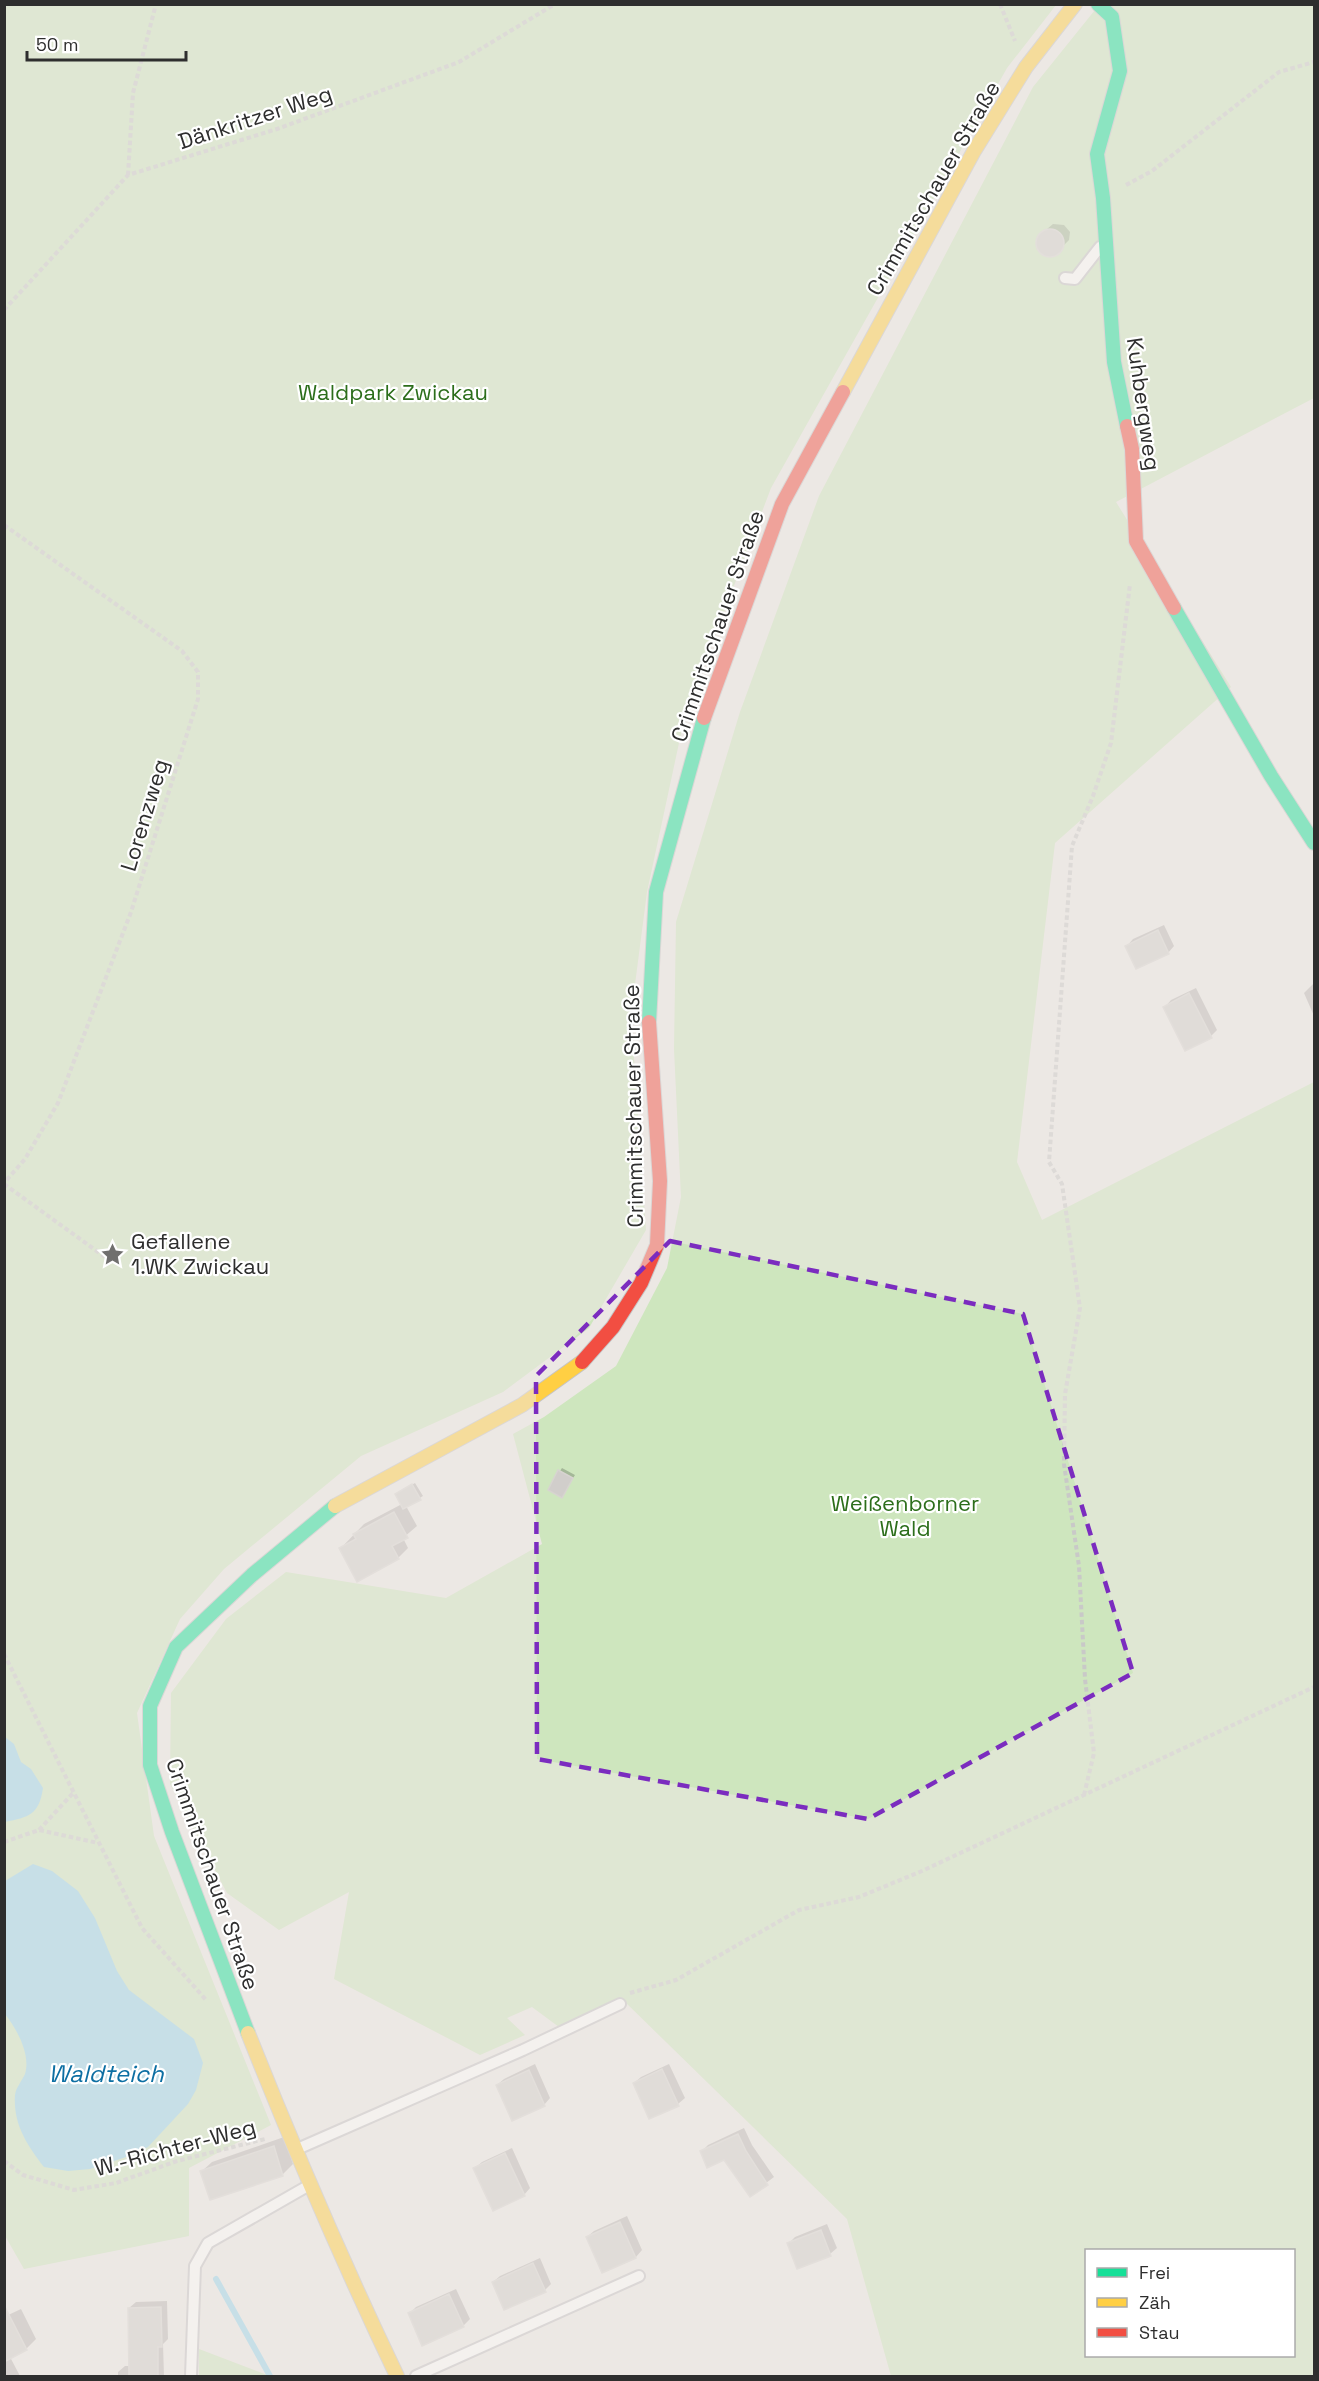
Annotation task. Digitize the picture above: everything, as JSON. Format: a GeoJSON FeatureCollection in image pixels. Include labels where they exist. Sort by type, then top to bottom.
{"type":"FeatureCollection","features":[{"type":"Feature","properties":{"kind":"main road","name":"Crimmitschauer Straße"},"geometry":{"type":"LineString","coordinates":[[398,2376],[353,2285],[309,2185],[232,1994],[172,1832],[150,1765],[150,1706],[176,1647],[252,1575],[334,1506],[522,1405],[578,1367],[614,1328],[641,1283],[657,1245],[660,1181],[648,1009],[656,892],[704,718],[782,504],[974,151],[1026,67],[1075,4]]}},
{"type":"Feature","properties":{"kind":"main road","name":"Kuhbergweg"},"geometry":{"type":"LineString","coordinates":[[1098,4],[1112,17],[1120,71],[1097,154],[1103,198],[1114,362],[1132,449],[1136,541],[1270,776],[1314,843]]}},
{"type":"Feature","properties":{"kind":"lane"},"geometry":{"type":"LineString","coordinates":[[1065,278],[1075,279],[1106,239]]}},
{"type":"Feature","properties":{"kind":"lane"},"geometry":{"type":"LineString","coordinates":[[295,2150],[523,2050],[621,1999]]}},
{"type":"Feature","properties":{"kind":"lane"},"geometry":{"type":"LineString","coordinates":[[191,2376],[195,2266],[208,2243],[309,2185]]}},
{"type":"Feature","properties":{"kind":"lane"},"geometry":{"type":"LineString","coordinates":[[416,2376],[639,2276]]}},
{"type":"Feature","properties":{"kind":"path"},"geometry":{"type":"LineString","coordinates":[[4,310],[128,175],[133,93],[156,4]]}},
{"type":"Feature","properties":{"kind":"path","name":"Dänkritzer Weg"},"geometry":{"type":"LineString","coordinates":[[128,175],[277,129],[459,62],[555,4]]}},
{"type":"Feature","properties":{"kind":"path"},"geometry":{"type":"LineString","coordinates":[[1000,4],[1026,67]]}},
{"type":"Feature","properties":{"kind":"path"},"geometry":{"type":"LineString","coordinates":[[1103,198],[1152,171],[1279,72],[1314,62]]}},
{"type":"Feature","properties":{"kind":"path","name":"Lorenzweg"},"geometry":{"type":"LineString","coordinates":[[4,525],[182,651],[198,672],[198,699],[131,912],[58,1103],[25,1159],[4,1184]]}},
{"type":"Feature","properties":{"kind":"path"},"geometry":{"type":"LineString","coordinates":[[1084,1795],[1094,1753],[1085,1679],[1079,1566],[1064,1464],[1065,1394],[1080,1308],[1062,1184],[1050,1162],[1072,846],[1093,796],[1111,743],[1131,575]]}},
{"type":"Feature","properties":{"kind":"path"},"geometry":{"type":"LineString","coordinates":[[4,1184],[105,1257]]}},
{"type":"Feature","properties":{"kind":"path"},"geometry":{"type":"LineString","coordinates":[[4,1654],[142,1928],[212,2007]]}},
{"type":"Feature","properties":{"kind":"path"},"geometry":{"type":"LineString","coordinates":[[621,1999],[676,1980],[800,1910],[859,1897],[922,1871],[1314,1687]]}},
{"type":"Feature","properties":{"kind":"path"},"geometry":{"type":"LineString","coordinates":[[4,1842],[39,1830],[74,1792]]}},
{"type":"Feature","properties":{"kind":"path"},"geometry":{"type":"LineString","coordinates":[[39,1830],[98,1843]]}},
{"type":"Feature","properties":{"kind":"path","name":"W.-Richter-Weg"},"geometry":{"type":"LineString","coordinates":[[4,2161],[23,2175],[74,2190],[116,2183],[177,2161],[288,2133]]}},
{"type":"Feature","properties":{"kind":"highlighted area"},"geometry":{"type":"Polygon","coordinates":[[[670,1241],[1023,1314],[1133,1673],[868,1819],[537,1759],[536,1376],[670,1241]]]}},
{"type":"Feature","properties":{"kind":"green space","name":"Waldpark Zwickau"},"geometry":{"type":"Polygon","coordinates":[[[4,5],[1056,5],[1007,68],[771,488],[685,715],[647,892],[631,1015],[646,1230],[589,1328],[503,1392],[361,1456],[224,1569],[180,1619],[137,1713],[154,1836],[271,2125],[189,2168],[189,2236],[24,2269],[4,2234],[4,5]]]}},
{"type":"Feature","properties":{"kind":"green space","name":"Weißenborner Wald"},"geometry":{"type":"Polygon","coordinates":[[[1099,5],[1314,5],[1314,398],[1116,502],[1231,687],[1055,843],[1017,1162],[1042,1220],[1314,1082],[1314,2376],[891,2376],[847,2219],[622,1999],[559,2027],[532,2007],[507,2018],[525,2035],[480,2055],[334,1979],[349,1892],[279,1930],[227,1893],[170,1784],[171,1693],[226,1619],[286,1572],[446,1598],[542,1544],[513,1434],[544,1417],[616,1366],[667,1268],[681,1197],[674,1049],[676,922],[740,712],[819,496],[1033,87],[1099,5]]]}},
{"type":"Feature","properties":{"kind":"green space"},"geometry":{"type":"Polygon","coordinates":[[[199,2349],[270,2376],[199,2376],[199,2349]]]}},
{"type":"Feature","properties":{"kind":"water"},"geometry":{"type":"Polygon","coordinates":[[[5,1737],[14,1744],[21,1762],[31,1769],[43,1788],[39,1804],[32,1813],[5,1822],[5,1737]]]}},
{"type":"Feature","properties":{"kind":"water","name":"Waldteich"},"geometry":{"type":"Polygon","coordinates":[[[33,1864],[52,1871],[78,1891],[95,1918],[117,1971],[129,1990],[194,2039],[203,2063],[196,2090],[188,2104],[148,2147],[132,2155],[90,2169],[68,2171],[44,2167],[22,2134],[16,2115],[15,2095],[25,2074],[26,2059],[18,2035],[5,2014],[5,1881],[33,1864]]]}},
{"type":"Feature","properties":{"kind":"building"},"geometry":{"type":"Polygon","coordinates":[[[1050,229],[1060,233],[1064,243],[1060,253],[1050,257],[1040,253],[1036,243],[1040,233],[1050,229]]]}},
{"type":"Feature","properties":{"kind":"building"},"geometry":{"type":"Polygon","coordinates":[[[1158,930],[1169,954],[1136,969],[1125,946],[1158,930]]]}},
{"type":"Feature","properties":{"kind":"building"},"geometry":{"type":"Polygon","coordinates":[[[1189,993],[1212,1038],[1185,1051],[1163,1007],[1189,993]]]}},
{"type":"Feature","properties":{"kind":"building"},"geometry":{"type":"Polygon","coordinates":[[[558,1470],[573,1478],[562,1498],[548,1490],[558,1470]]]}},
{"type":"Feature","properties":{"kind":"building"},"geometry":{"type":"Polygon","coordinates":[[[412,1484],[421,1500],[403,1509],[395,1494],[412,1484]]]}},
{"type":"Feature","properties":{"kind":"building"},"geometry":{"type":"Polygon","coordinates":[[[394,1512],[408,1538],[392,1546],[399,1559],[357,1582],[339,1548],[356,1539],[353,1534],[394,1512]]]}},
{"type":"Feature","properties":{"kind":"building"},"geometry":{"type":"Polygon","coordinates":[[[662,2069],[679,2106],[649,2119],[633,2083],[662,2069]]]}},
{"type":"Feature","properties":{"kind":"building"},"geometry":{"type":"Polygon","coordinates":[[[529,2070],[545,2106],[512,2121],[496,2085],[529,2070]]]}},
{"type":"Feature","properties":{"kind":"building"},"geometry":{"type":"Polygon","coordinates":[[[738,2134],[768,2185],[750,2197],[724,2160],[707,2168],[700,2151],[738,2134]]]}},
{"type":"Feature","properties":{"kind":"building"},"geometry":{"type":"Polygon","coordinates":[[[274,2146],[283,2176],[210,2200],[200,2171],[274,2146]]]}},
{"type":"Feature","properties":{"kind":"building"},"geometry":{"type":"Polygon","coordinates":[[[505,2153],[525,2196],[493,2211],[473,2168],[505,2153]]]}},
{"type":"Feature","properties":{"kind":"building"},"geometry":{"type":"Polygon","coordinates":[[[620,2222],[636,2258],[602,2273],[586,2237],[620,2222]]]}},
{"type":"Feature","properties":{"kind":"building"},"geometry":{"type":"Polygon","coordinates":[[[821,2230],[831,2256],[797,2269],[787,2243],[821,2230]]]}},
{"type":"Feature","properties":{"kind":"building"},"geometry":{"type":"Polygon","coordinates":[[[533,2263],[546,2292],[504,2310],[492,2282],[533,2263]]]}},
{"type":"Feature","properties":{"kind":"building"},"geometry":{"type":"Polygon","coordinates":[[[449,2294],[464,2327],[422,2346],[408,2313],[449,2294]]]}},
{"type":"Feature","properties":{"kind":"building"},"geometry":{"type":"Polygon","coordinates":[[[4,2305],[27,2350],[4,2362],[4,2305]]]}},
{"type":"Feature","properties":{"kind":"building"},"geometry":{"type":"Polygon","coordinates":[[[161,2307],[162,2347],[158,2347],[158,2376],[129,2376],[128,2308],[161,2307]]]}},
{"type":"Feature","properties":{"kind":"waterway"},"geometry":{"type":"LineString","coordinates":[[216,2279],[270,2376]]}},
{"type":"Feature","properties":{"kind":"traffic: fast"},"geometry":{"type":"LineString","coordinates":[[1098,4],[1112,17],[1120,71],[1097,154],[1103,198],[1114,362],[1127,426]]}},
{"type":"Feature","properties":{"kind":"traffic: fast"},"geometry":{"type":"LineString","coordinates":[[1174,608],[1271,776],[1314,843]]}},
{"type":"Feature","properties":{"kind":"traffic: fast"},"geometry":{"type":"LineString","coordinates":[[649,1022],[656,892],[704,718]]}},
{"type":"Feature","properties":{"kind":"traffic: fast"},"geometry":{"type":"LineString","coordinates":[[248,2033],[172,1832],[150,1765],[150,1706],[176,1647],[252,1575],[335,1506]]}},
{"type":"Feature","properties":{"kind":"traffic: slow"},"geometry":{"type":"LineString","coordinates":[[843,392],[974,151],[1026,67],[1075,4]]}},
{"type":"Feature","properties":{"kind":"traffic: slow"},"geometry":{"type":"LineString","coordinates":[[335,1506],[522,1405],[582,1362]]}},
{"type":"Feature","properties":{"kind":"traffic: slow"},"geometry":{"type":"LineString","coordinates":[[248,2033],[320,2206],[397,2376]]}},
{"type":"Feature","properties":{"kind":"traffic: jam"},"geometry":{"type":"LineString","coordinates":[[704,718],[782,504],[843,392]]}},
{"type":"Feature","properties":{"kind":"traffic: jam"},"geometry":{"type":"LineString","coordinates":[[1127,426],[1132,449],[1136,541],[1174,608]]}},
{"type":"Feature","properties":{"kind":"traffic: jam"},"geometry":{"type":"LineString","coordinates":[[582,1362],[613,1327],[641,1283],[657,1245],[660,1181],[649,1022]]}},
{"type":"Feature","properties":{"kind":"place","name":"Gefallene 1.WK Zwickau"},"geometry":{"type":"Point","coordinates":[113,1254]}}]}
